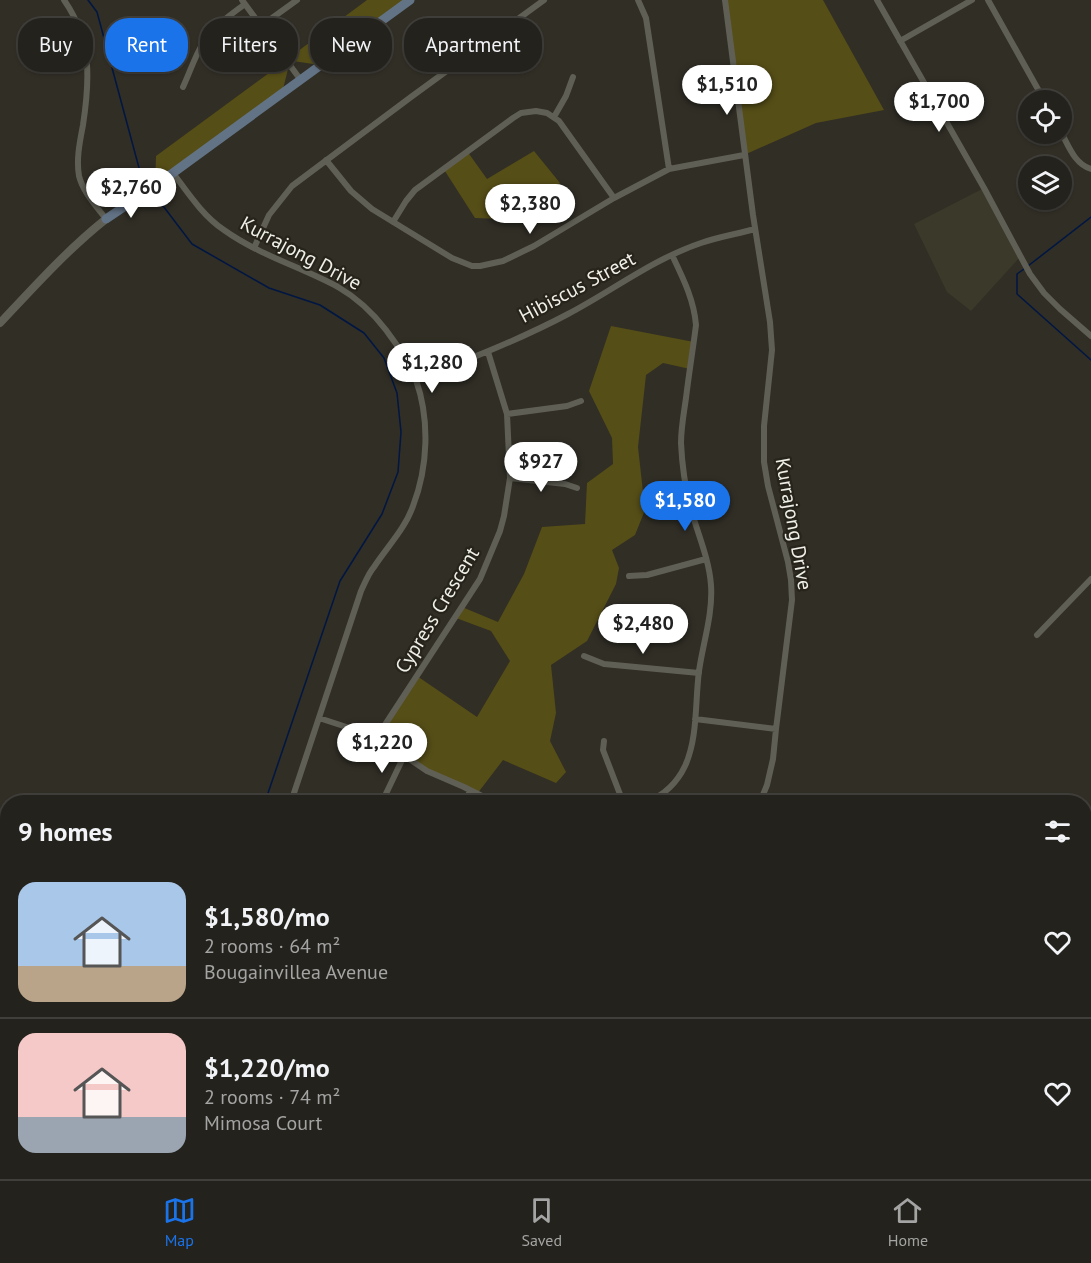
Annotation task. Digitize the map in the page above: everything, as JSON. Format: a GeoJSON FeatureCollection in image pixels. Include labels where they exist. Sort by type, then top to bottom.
{"type":"FeatureCollection","features":[{"type":"Feature","properties":{"kind":"main road"},"geometry":{"type":"LineString","coordinates":[[106,219],[173,173],[410,0]]}},
{"type":"Feature","properties":{"kind":"street"},"geometry":{"type":"LineString","coordinates":[[0,323],[39,282],[106,219],[79,177],[79,149],[88,86],[87,58],[76,23],[64,0]]}},
{"type":"Feature","properties":{"kind":"street"},"geometry":{"type":"LineString","coordinates":[[272,18],[297,0]]}},
{"type":"Feature","properties":{"kind":"street"},"geometry":{"type":"LineString","coordinates":[[254,248],[269,215],[299,180],[544,0]]}},
{"type":"Feature","properties":{"kind":"street"},"geometry":{"type":"LineString","coordinates":[[638,0],[646,18],[669,169]]}},
{"type":"Feature","properties":{"kind":"street","name":"Kurrajong Drive"},"geometry":{"type":"LineString","coordinates":[[725,0],[754,230],[771,322],[772,346],[764,426],[764,462],[791,579],[792,600],[773,759],[763,795]]}},
{"type":"Feature","properties":{"kind":"street"},"geometry":{"type":"LineString","coordinates":[[877,0],[1030,274],[1060,309],[1090,333]]}},
{"type":"Feature","properties":{"kind":"street"},"geometry":{"type":"LineString","coordinates":[[900,40],[972,0]]}},
{"type":"Feature","properties":{"kind":"street"},"geometry":{"type":"LineString","coordinates":[[988,0],[1038,90]]}},
{"type":"Feature","properties":{"kind":"street"},"geometry":{"type":"LineString","coordinates":[[183,87],[202,43],[212,31],[244,2],[255,18]]}},
{"type":"Feature","properties":{"kind":"street"},"geometry":{"type":"LineString","coordinates":[[295,72],[300,79]]}},
{"type":"Feature","properties":{"kind":"street"},"geometry":{"type":"LineString","coordinates":[[554,117],[566,96],[573,77]]}},
{"type":"Feature","properties":{"kind":"street"},"geometry":{"type":"LineString","coordinates":[[393,222],[415,190],[513,117],[521,113],[536,111],[547,113],[559,121],[614,198]]}},
{"type":"Feature","properties":{"kind":"street"},"geometry":{"type":"LineString","coordinates":[[1068,144],[1076,159],[1089,168]]}},
{"type":"Feature","properties":{"kind":"street"},"geometry":{"type":"LineString","coordinates":[[326,160],[351,191],[372,209],[452,258],[472,266],[480,266],[503,261],[534,246],[614,198],[669,169],[744,155]]}},
{"type":"Feature","properties":{"kind":"street","name":"Kurrajong Drive"},"geometry":{"type":"LineString","coordinates":[[173,173],[213,222],[237,239],[339,287],[355,298],[380,322],[397,344],[416,380],[424,425],[424,466],[419,488],[413,508],[403,526],[372,569],[361,591],[293,795]]}},
{"type":"Feature","properties":{"kind":"street","name":"Hibiscus Street"},"geometry":{"type":"LineString","coordinates":[[416,380],[488,352],[566,315],[672,255],[701,243],[754,230]]}},
{"type":"Feature","properties":{"kind":"street"},"geometry":{"type":"LineString","coordinates":[[660,795],[673,786],[687,764],[711,604],[711,585],[706,560],[689,505],[681,441],[696,325],[695,312],[672,255]]}},
{"type":"Feature","properties":{"kind":"street","name":"Cypress Crescent"},"geometry":{"type":"LineString","coordinates":[[377,737],[480,579],[500,531],[510,478],[507,414],[488,352]]}},
{"type":"Feature","properties":{"kind":"street"},"geometry":{"type":"LineString","coordinates":[[507,414],[567,406],[581,401]]}},
{"type":"Feature","properties":{"kind":"street"},"geometry":{"type":"LineString","coordinates":[[510,478],[565,484],[577,488]]}},
{"type":"Feature","properties":{"kind":"street"},"geometry":{"type":"LineString","coordinates":[[629,576],[647,575],[706,560]]}},
{"type":"Feature","properties":{"kind":"street"},"geometry":{"type":"LineString","coordinates":[[1037,635],[1091,579]]}},
{"type":"Feature","properties":{"kind":"street"},"geometry":{"type":"LineString","coordinates":[[584,656],[604,664],[699,672]]}},
{"type":"Feature","properties":{"kind":"street"},"geometry":{"type":"LineString","coordinates":[[319,718],[377,737],[427,771],[479,795]]}},
{"type":"Feature","properties":{"kind":"street"},"geometry":{"type":"LineString","coordinates":[[695,719],[776,729]]}},
{"type":"Feature","properties":{"kind":"street"},"geometry":{"type":"LineString","coordinates":[[604,741],[603,750],[620,795]]}},
{"type":"Feature","properties":{"kind":"street"},"geometry":{"type":"LineString","coordinates":[[385,795],[404,756]]}},
{"type":"Feature","properties":{"kind":"street"},"geometry":{"type":"LineString","coordinates":[[469,795],[471,791]]}},
{"type":"Feature","properties":{"kind":"shaded area"},"geometry":{"type":"Polygon","coordinates":[[[367,0],[410,0],[385,18],[343,18],[367,0]]]}},
{"type":"Feature","properties":{"kind":"shaded area"},"geometry":{"type":"Polygon","coordinates":[[[725,0],[823,0],[884,110],[816,123],[744,155],[725,0]]]}},
{"type":"Feature","properties":{"kind":"shaded area"},"geometry":{"type":"Polygon","coordinates":[[[310,42],[310,64],[298,62],[298,51],[310,42]]]}},
{"type":"Feature","properties":{"kind":"shaded area"},"geometry":{"type":"Polygon","coordinates":[[[270,72],[287,72],[282,93],[155,186],[156,156],[270,72]]]}},
{"type":"Feature","properties":{"kind":"shaded area"},"geometry":{"type":"Polygon","coordinates":[[[467,151],[487,179],[534,151],[560,183],[501,219],[475,218],[443,168],[467,151]]]}},
{"type":"Feature","properties":{"kind":"shaded area"},"geometry":{"type":"Polygon","coordinates":[[[984,188],[1020,257],[971,311],[947,292],[914,224],[984,188]]]}},
{"type":"Feature","properties":{"kind":"shaded area"},"geometry":{"type":"Polygon","coordinates":[[[611,326],[694,342],[690,369],[663,363],[646,375],[638,447],[645,510],[635,535],[612,550],[619,568],[616,584],[587,641],[551,665],[556,713],[550,741],[566,772],[556,783],[503,760],[477,794],[427,771],[377,737],[417,676],[477,717],[510,661],[491,631],[456,618],[462,607],[498,622],[524,574],[542,527],[585,524],[587,483],[613,464],[612,438],[589,391],[611,326]]]}},
{"type":"Feature","properties":{"kind":"waterway"},"geometry":{"type":"LineString","coordinates":[[88,0],[97,12],[142,179]]}},
{"type":"Feature","properties":{"kind":"waterway"},"geometry":{"type":"LineString","coordinates":[[154,194],[192,244],[269,288],[320,305],[364,333],[384,358],[397,393],[401,432],[398,472],[382,514],[340,581],[267,795]]}},
{"type":"Feature","properties":{"kind":"waterway"},"geometry":{"type":"LineString","coordinates":[[1028,266],[1091,217]]}},
{"type":"Feature","properties":{"kind":"waterway"},"geometry":{"type":"LineString","coordinates":[[1024,269],[1017,274],[1017,294],[1091,360]]}}]}
